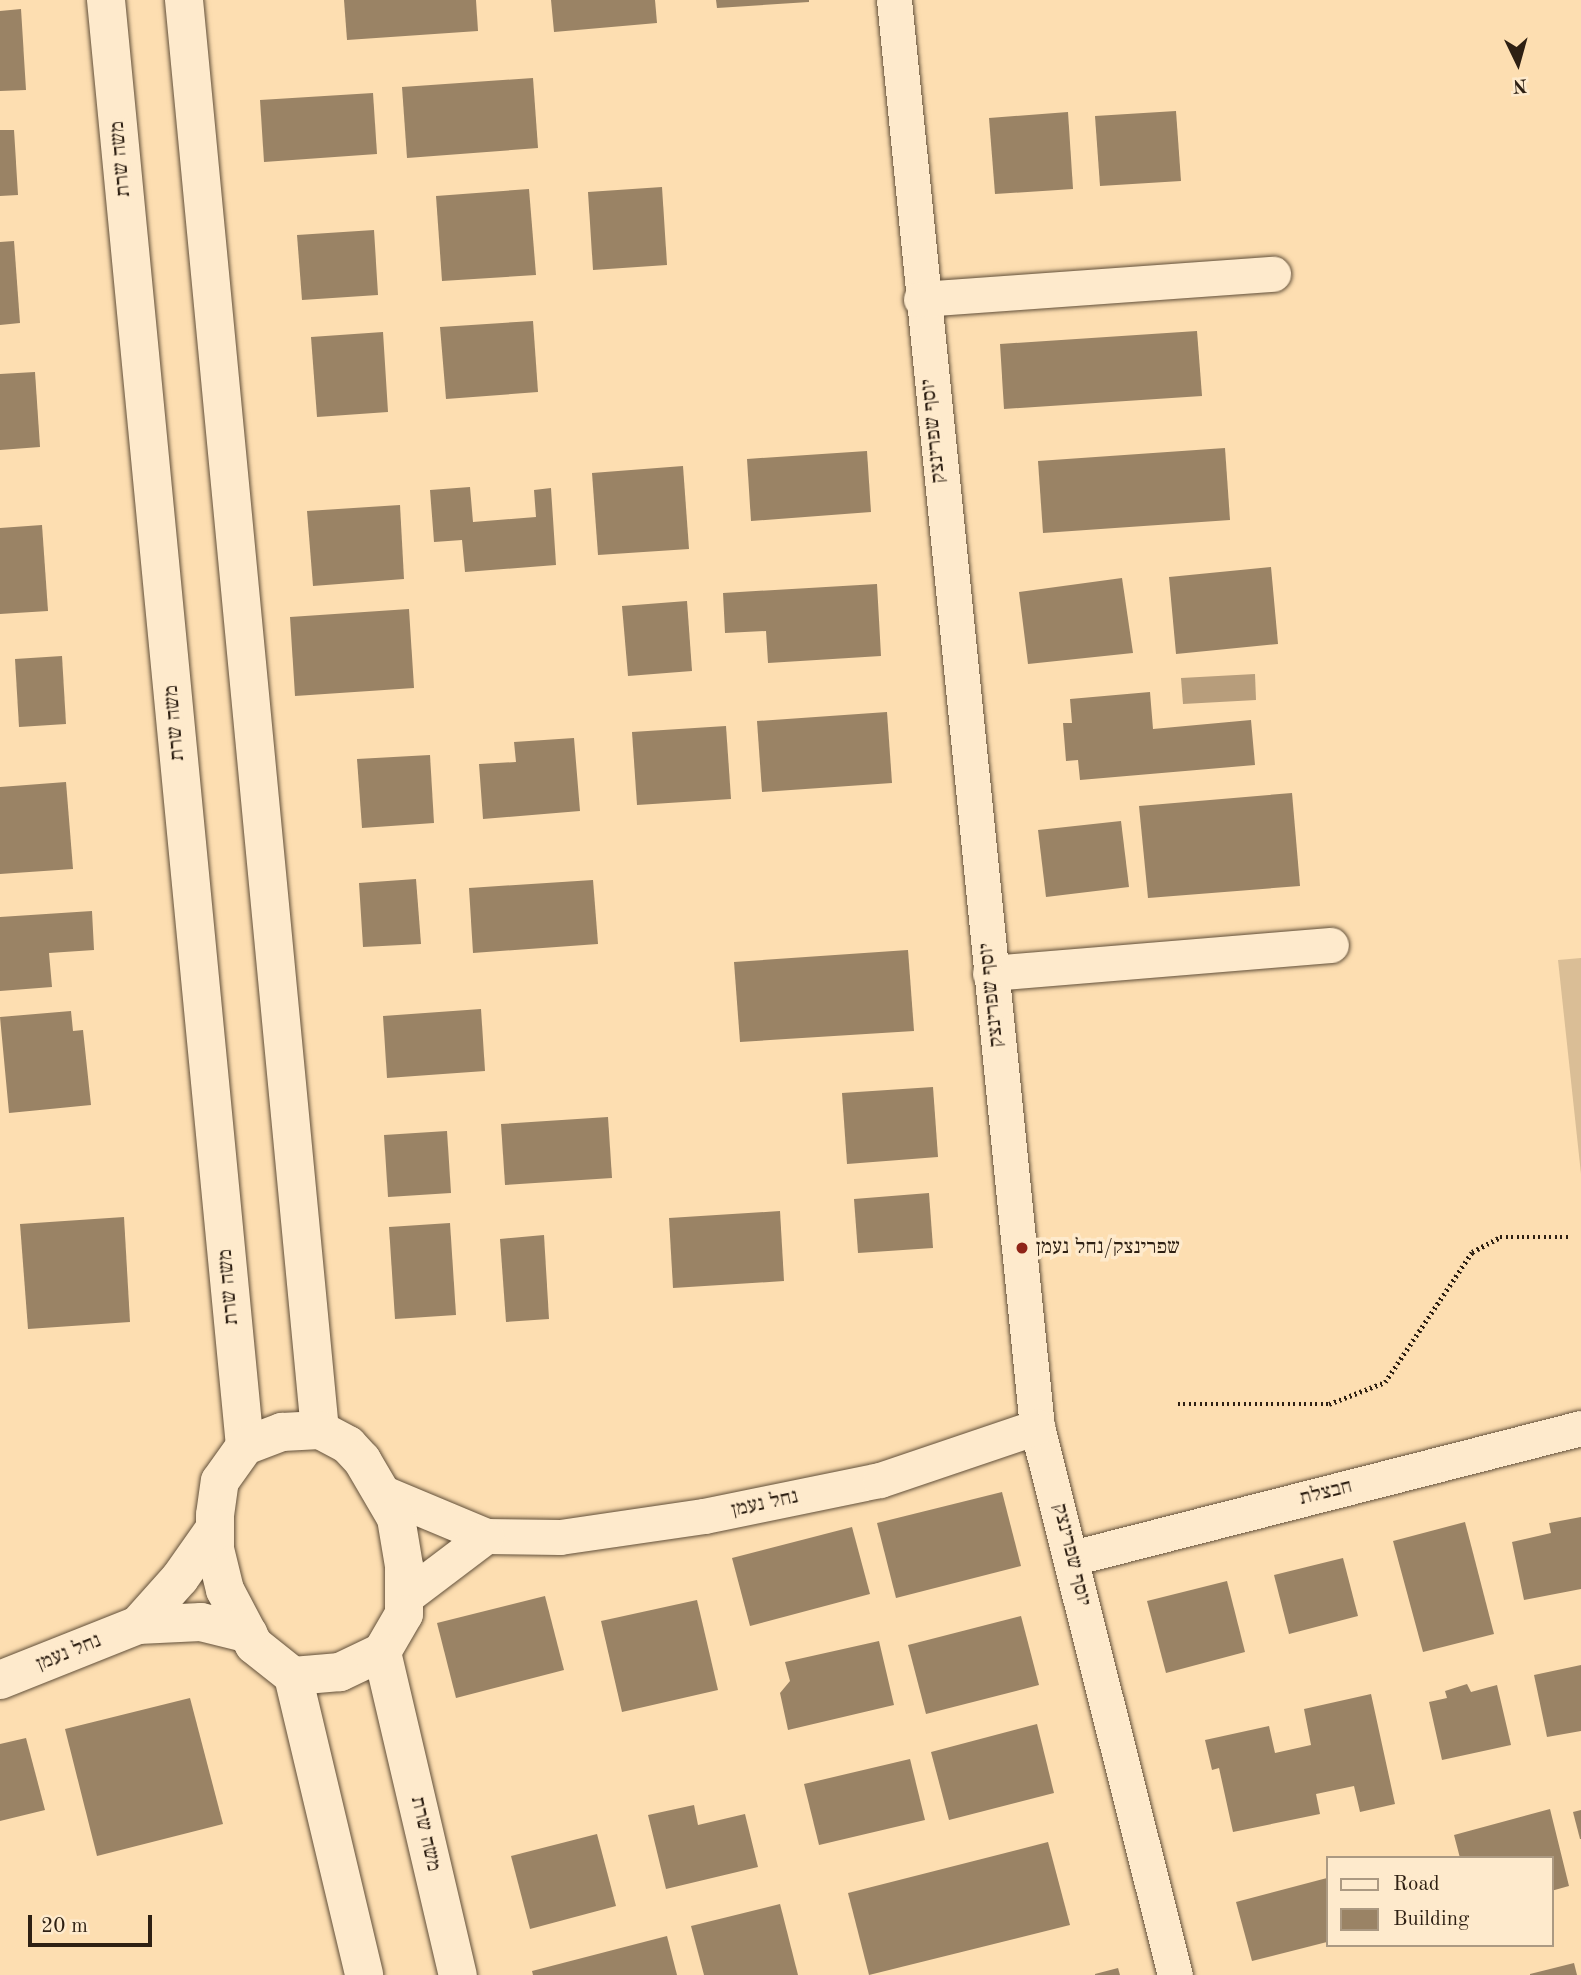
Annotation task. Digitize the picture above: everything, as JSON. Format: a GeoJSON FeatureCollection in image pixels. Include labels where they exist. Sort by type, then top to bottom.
{"type":"FeatureCollection","features":[{"type":"Feature","properties":{"kind":"street","name":"משה שרת"},"geometry":{"type":"LineString","coordinates":[[106,0],[245,1446]]}},
{"type":"Feature","properties":{"kind":"street"},"geometry":{"type":"LineString","coordinates":[[184,0],[320,1430]]}},
{"type":"Feature","properties":{"kind":"street","name":"יוסף שפרינצק"},"geometry":{"type":"LineString","coordinates":[[894,0],[921,299],[1037,1427],[1175,1975]]}},
{"type":"Feature","properties":{"kind":"street"},"geometry":{"type":"LineString","coordinates":[[921,299],[1273,274]]}},
{"type":"Feature","properties":{"kind":"street"},"geometry":{"type":"LineString","coordinates":[[990,973],[1331,946]]}},
{"type":"Feature","properties":{"kind":"street","name":"נחל נעמן"},"geometry":{"type":"LineString","coordinates":[[381,1492],[486,1536],[560,1536],[704,1516],[880,1480],[1037,1427]]}},
{"type":"Feature","properties":{"kind":"street","name":"חבצלת"},"geometry":{"type":"LineString","coordinates":[[1072,1558],[1581,1428]]}},
{"type":"Feature","properties":{"kind":"street"},"geometry":{"type":"LineString","coordinates":[[293,1676],[340,1672],[382,1652],[404,1614],[396,1517],[348,1445],[320,1430],[282,1432],[245,1446],[219,1482],[215,1528],[225,1590],[254,1645],[293,1676],[364,1975]]}},
{"type":"Feature","properties":{"kind":"street","name":"נחל נעמן"},"geometry":{"type":"LineString","coordinates":[[138,1625],[180,1578],[215,1528]]}},
{"type":"Feature","properties":{"kind":"street"},"geometry":{"type":"LineString","coordinates":[[404,1598],[486,1536]]}},
{"type":"Feature","properties":{"kind":"street","name":"נחל נעמן"},"geometry":{"type":"LineString","coordinates":[[0,1681],[138,1625],[201,1622],[249,1634]]}},
{"type":"Feature","properties":{"kind":"street","name":"משה שרת"},"geometry":{"type":"LineString","coordinates":[[382,1652],[458,1975]]}},
{"type":"Feature","properties":{"kind":"path"},"geometry":{"type":"LineString","coordinates":[[1178,1404],[1329,1404],[1385,1382],[1472,1252],[1500,1237],[1571,1237]]}},
{"type":"Feature","properties":{"kind":"shaded area"},"geometry":{"type":"Polygon","coordinates":[[[1255,674],[1256,700],[1183,704],[1181,678],[1255,674]]]}},
{"type":"Feature","properties":{"kind":"shaded area"},"geometry":{"type":"Polygon","coordinates":[[[1581,958],[1581,1174],[1558,960],[1581,958]]]}},
{"type":"Feature","properties":{"kind":"building"},"geometry":{"type":"Polygon","coordinates":[[[344,0],[476,0],[478,31],[347,40],[344,0]]]}},
{"type":"Feature","properties":{"kind":"building"},"geometry":{"type":"Polygon","coordinates":[[[551,0],[655,0],[657,23],[554,32],[551,0]]]}},
{"type":"Feature","properties":{"kind":"building"},"geometry":{"type":"Polygon","coordinates":[[[716,0],[809,0],[809,2],[717,8],[716,0]]]}},
{"type":"Feature","properties":{"kind":"building"},"geometry":{"type":"Polygon","coordinates":[[[21,9],[26,90],[0,91],[0,11],[21,9]]]}},
{"type":"Feature","properties":{"kind":"building"},"geometry":{"type":"Polygon","coordinates":[[[533,78],[538,148],[407,158],[402,87],[533,78]]]}},
{"type":"Feature","properties":{"kind":"building"},"geometry":{"type":"Polygon","coordinates":[[[373,93],[377,154],[264,162],[260,100],[373,93]]]}},
{"type":"Feature","properties":{"kind":"building"},"geometry":{"type":"Polygon","coordinates":[[[1176,111],[1181,181],[1100,186],[1095,116],[1176,111]]]}},
{"type":"Feature","properties":{"kind":"building"},"geometry":{"type":"Polygon","coordinates":[[[1068,112],[1073,189],[995,194],[989,118],[1068,112]]]}},
{"type":"Feature","properties":{"kind":"building"},"geometry":{"type":"Polygon","coordinates":[[[0,130],[14,130],[18,195],[0,196],[0,130]]]}},
{"type":"Feature","properties":{"kind":"building"},"geometry":{"type":"Polygon","coordinates":[[[662,187],[667,265],[593,270],[588,192],[662,187]]]}},
{"type":"Feature","properties":{"kind":"building"},"geometry":{"type":"Polygon","coordinates":[[[529,189],[536,275],[442,281],[436,196],[529,189]]]}},
{"type":"Feature","properties":{"kind":"building"},"geometry":{"type":"Polygon","coordinates":[[[374,230],[378,295],[302,300],[297,235],[374,230]]]}},
{"type":"Feature","properties":{"kind":"building"},"geometry":{"type":"Polygon","coordinates":[[[14,241],[20,323],[0,325],[0,242],[14,241]]]}},
{"type":"Feature","properties":{"kind":"building"},"geometry":{"type":"Polygon","coordinates":[[[533,321],[538,392],[446,399],[440,327],[533,321]]]}},
{"type":"Feature","properties":{"kind":"building"},"geometry":{"type":"Polygon","coordinates":[[[1197,331],[1202,396],[1004,409],[1000,344],[1197,331]]]}},
{"type":"Feature","properties":{"kind":"building"},"geometry":{"type":"Polygon","coordinates":[[[383,332],[388,412],[317,417],[311,337],[383,332]]]}},
{"type":"Feature","properties":{"kind":"building"},"geometry":{"type":"Polygon","coordinates":[[[35,372],[40,447],[0,450],[0,374],[35,372]]]}},
{"type":"Feature","properties":{"kind":"building"},"geometry":{"type":"Polygon","coordinates":[[[1225,448],[1230,520],[1043,533],[1038,461],[1225,448]]]}},
{"type":"Feature","properties":{"kind":"building"},"geometry":{"type":"Polygon","coordinates":[[[867,451],[871,512],[751,521],[747,459],[867,451]]]}},
{"type":"Feature","properties":{"kind":"building"},"geometry":{"type":"Polygon","coordinates":[[[683,466],[689,549],[598,555],[592,473],[683,466]]]}},
{"type":"Feature","properties":{"kind":"building"},"geometry":{"type":"Polygon","coordinates":[[[470,487],[473,522],[536,517],[534,490],[551,488],[556,565],[465,572],[462,540],[434,542],[430,490],[470,487]]]}},
{"type":"Feature","properties":{"kind":"building"},"geometry":{"type":"Polygon","coordinates":[[[400,505],[404,579],[313,586],[307,511],[400,505]]]}},
{"type":"Feature","properties":{"kind":"building"},"geometry":{"type":"Polygon","coordinates":[[[42,525],[48,611],[0,614],[0,528],[42,525]]]}},
{"type":"Feature","properties":{"kind":"building"},"geometry":{"type":"Polygon","coordinates":[[[1271,567],[1278,644],[1176,654],[1169,577],[1271,567]]]}},
{"type":"Feature","properties":{"kind":"building"},"geometry":{"type":"Polygon","coordinates":[[[1122,578],[1133,653],[1028,664],[1019,592],[1122,578]]]}},
{"type":"Feature","properties":{"kind":"building"},"geometry":{"type":"Polygon","coordinates":[[[877,584],[881,656],[768,663],[766,631],[725,633],[723,593],[877,584]]]}},
{"type":"Feature","properties":{"kind":"building"},"geometry":{"type":"Polygon","coordinates":[[[687,601],[692,671],[628,676],[622,606],[687,601]]]}},
{"type":"Feature","properties":{"kind":"building"},"geometry":{"type":"Polygon","coordinates":[[[409,609],[414,688],[295,696],[290,617],[409,609]]]}},
{"type":"Feature","properties":{"kind":"building"},"geometry":{"type":"Polygon","coordinates":[[[62,656],[66,724],[19,727],[15,659],[62,656]]]}},
{"type":"Feature","properties":{"kind":"building"},"geometry":{"type":"Polygon","coordinates":[[[1150,692],[1153,729],[1251,720],[1255,765],[1080,780],[1078,760],[1066,761],[1063,723],[1072,723],[1070,699],[1150,692]]]}},
{"type":"Feature","properties":{"kind":"building"},"geometry":{"type":"Polygon","coordinates":[[[887,712],[892,783],[762,792],[757,721],[887,712]]]}},
{"type":"Feature","properties":{"kind":"building"},"geometry":{"type":"Polygon","coordinates":[[[726,726],[731,799],[637,805],[632,732],[726,726]]]}},
{"type":"Feature","properties":{"kind":"building"},"geometry":{"type":"Polygon","coordinates":[[[574,738],[580,811],[483,819],[479,764],[516,762],[514,742],[574,738]]]}},
{"type":"Feature","properties":{"kind":"building"},"geometry":{"type":"Polygon","coordinates":[[[430,755],[434,823],[362,828],[357,759],[430,755]]]}},
{"type":"Feature","properties":{"kind":"building"},"geometry":{"type":"Polygon","coordinates":[[[66,782],[73,869],[0,874],[0,787],[66,782]]]}},
{"type":"Feature","properties":{"kind":"building"},"geometry":{"type":"Polygon","coordinates":[[[1292,793],[1300,886],[1148,898],[1139,806],[1292,793]]]}},
{"type":"Feature","properties":{"kind":"building"},"geometry":{"type":"Polygon","coordinates":[[[1121,821],[1129,887],[1046,897],[1038,830],[1121,821]]]}},
{"type":"Feature","properties":{"kind":"building"},"geometry":{"type":"Polygon","coordinates":[[[416,879],[421,944],[363,947],[359,883],[416,879]]]}},
{"type":"Feature","properties":{"kind":"building"},"geometry":{"type":"Polygon","coordinates":[[[593,880],[598,944],[473,953],[469,888],[593,880]]]}},
{"type":"Feature","properties":{"kind":"building"},"geometry":{"type":"Polygon","coordinates":[[[92,911],[94,950],[49,953],[52,987],[0,991],[0,917],[92,911]]]}},
{"type":"Feature","properties":{"kind":"building"},"geometry":{"type":"Polygon","coordinates":[[[908,950],[914,1031],[740,1042],[734,962],[908,950]]]}},
{"type":"Feature","properties":{"kind":"building"},"geometry":{"type":"Polygon","coordinates":[[[481,1009],[485,1071],[387,1078],[383,1016],[481,1009]]]}},
{"type":"Feature","properties":{"kind":"building"},"geometry":{"type":"Polygon","coordinates":[[[71,1011],[73,1031],[83,1030],[91,1105],[9,1113],[0,1017],[71,1011]]]}},
{"type":"Feature","properties":{"kind":"building"},"geometry":{"type":"Polygon","coordinates":[[[933,1087],[938,1157],[847,1164],[842,1093],[933,1087]]]}},
{"type":"Feature","properties":{"kind":"building"},"geometry":{"type":"Polygon","coordinates":[[[608,1117],[612,1178],[505,1185],[501,1124],[608,1117]]]}},
{"type":"Feature","properties":{"kind":"building"},"geometry":{"type":"Polygon","coordinates":[[[447,1131],[451,1193],[388,1197],[384,1135],[447,1131]]]}},
{"type":"Feature","properties":{"kind":"building"},"geometry":{"type":"Polygon","coordinates":[[[929,1193],[933,1248],[858,1253],[854,1199],[929,1193]]]}},
{"type":"Feature","properties":{"kind":"building"},"geometry":{"type":"Polygon","coordinates":[[[780,1211],[784,1281],[673,1288],[669,1218],[780,1211]]]}},
{"type":"Feature","properties":{"kind":"building"},"geometry":{"type":"Polygon","coordinates":[[[124,1217],[130,1322],[28,1329],[20,1224],[124,1217]]]}},
{"type":"Feature","properties":{"kind":"building"},"geometry":{"type":"Polygon","coordinates":[[[450,1223],[456,1315],[395,1319],[389,1227],[450,1223]]]}},
{"type":"Feature","properties":{"kind":"building"},"geometry":{"type":"Polygon","coordinates":[[[544,1235],[549,1319],[506,1322],[500,1239],[544,1235]]]}},
{"type":"Feature","properties":{"kind":"building"},"geometry":{"type":"Polygon","coordinates":[[[1002,1492],[1021,1566],[896,1598],[877,1523],[1002,1492]]]}},
{"type":"Feature","properties":{"kind":"building"},"geometry":{"type":"Polygon","coordinates":[[[1581,1517],[1581,1589],[1524,1600],[1512,1542],[1551,1533],[1549,1523],[1581,1517]]]}},
{"type":"Feature","properties":{"kind":"building"},"geometry":{"type":"Polygon","coordinates":[[[1465,1522],[1494,1634],[1423,1652],[1393,1541],[1465,1522]]]}},
{"type":"Feature","properties":{"kind":"building"},"geometry":{"type":"Polygon","coordinates":[[[852,1527],[870,1594],[750,1626],[732,1558],[852,1527]]]}},
{"type":"Feature","properties":{"kind":"building"},"geometry":{"type":"Polygon","coordinates":[[[1343,1558],[1358,1616],[1289,1634],[1274,1575],[1343,1558]]]}},
{"type":"Feature","properties":{"kind":"building"},"geometry":{"type":"Polygon","coordinates":[[[1227,1581],[1245,1652],[1166,1673],[1147,1601],[1227,1581]]]}},
{"type":"Feature","properties":{"kind":"building"},"geometry":{"type":"Polygon","coordinates":[[[545,1596],[564,1670],[456,1698],[437,1623],[545,1596]]]}},
{"type":"Feature","properties":{"kind":"building"},"geometry":{"type":"Polygon","coordinates":[[[697,1600],[718,1690],[622,1712],[601,1621],[697,1600]]]}},
{"type":"Feature","properties":{"kind":"building"},"geometry":{"type":"Polygon","coordinates":[[[1021,1616],[1039,1685],[926,1714],[908,1645],[1021,1616]]]}},
{"type":"Feature","properties":{"kind":"building"},"geometry":{"type":"Polygon","coordinates":[[[879,1641],[894,1705],[788,1730],[780,1693],[790,1681],[785,1662],[879,1641]]]}},
{"type":"Feature","properties":{"kind":"building"},"geometry":{"type":"Polygon","coordinates":[[[1581,1665],[1581,1731],[1547,1737],[1534,1675],[1581,1665]]]}},
{"type":"Feature","properties":{"kind":"building"},"geometry":{"type":"Polygon","coordinates":[[[1467,1684],[1471,1692],[1497,1685],[1511,1745],[1442,1760],[1429,1702],[1447,1698],[1445,1691],[1467,1684]]]}},
{"type":"Feature","properties":{"kind":"building"},"geometry":{"type":"Polygon","coordinates":[[[1371,1694],[1395,1804],[1360,1812],[1354,1786],[1316,1794],[1320,1814],[1233,1832],[1219,1768],[1212,1770],[1205,1740],[1269,1726],[1275,1753],[1311,1745],[1304,1709],[1371,1694]]]}},
{"type":"Feature","properties":{"kind":"building"},"geometry":{"type":"Polygon","coordinates":[[[190,1698],[223,1824],[97,1856],[65,1729],[190,1698]]]}},
{"type":"Feature","properties":{"kind":"building"},"geometry":{"type":"Polygon","coordinates":[[[1037,1724],[1054,1793],[949,1820],[931,1752],[1037,1724]]]}},
{"type":"Feature","properties":{"kind":"building"},"geometry":{"type":"Polygon","coordinates":[[[26,1738],[45,1810],[0,1821],[0,1744],[26,1738]]]}},
{"type":"Feature","properties":{"kind":"building"},"geometry":{"type":"Polygon","coordinates":[[[910,1759],[925,1820],[819,1845],[804,1784],[910,1759]]]}},
{"type":"Feature","properties":{"kind":"building"},"geometry":{"type":"Polygon","coordinates":[[[694,1805],[698,1825],[745,1814],[758,1867],[666,1889],[648,1815],[694,1805]]]}},
{"type":"Feature","properties":{"kind":"building"},"geometry":{"type":"Polygon","coordinates":[[[1550,1809],[1569,1886],[1553,1890],[1553,1856],[1459,1856],[1454,1835],[1550,1809]]]}},
{"type":"Feature","properties":{"kind":"building"},"geometry":{"type":"Polygon","coordinates":[[[1581,1810],[1581,1839],[1580,1839],[1573,1812],[1581,1810]]]}},
{"type":"Feature","properties":{"kind":"building"},"geometry":{"type":"Polygon","coordinates":[[[597,1834],[616,1906],[530,1929],[511,1856],[597,1834]]]}},
{"type":"Feature","properties":{"kind":"building"},"geometry":{"type":"Polygon","coordinates":[[[1048,1842],[1070,1925],[869,1975],[848,1893],[1048,1842]]]}},
{"type":"Feature","properties":{"kind":"building"},"geometry":{"type":"Polygon","coordinates":[[[1326,1878],[1326,1942],[1252,1961],[1236,1902],[1326,1878]]]}},
{"type":"Feature","properties":{"kind":"building"},"geometry":{"type":"Polygon","coordinates":[[[780,1904],[798,1975],[704,1975],[691,1926],[780,1904]]]}},
{"type":"Feature","properties":{"kind":"building"},"geometry":{"type":"Polygon","coordinates":[[[667,1936],[677,1975],[533,1975],[532,1971],[667,1936]]]}},
{"type":"Feature","properties":{"kind":"building"},"geometry":{"type":"Polygon","coordinates":[[[1574,1963],[1577,1975],[1530,1975],[1530,1974],[1574,1963]]]}},
{"type":"Feature","properties":{"kind":"building"},"geometry":{"type":"Polygon","coordinates":[[[1118,1968],[1120,1975],[1095,1975],[1095,1974],[1118,1968]]]}},
{"type":"Feature","properties":{"kind":"place","name":"שפרינצק/נחל נעמן"},"geometry":{"type":"Point","coordinates":[1022,1248]}}]}
